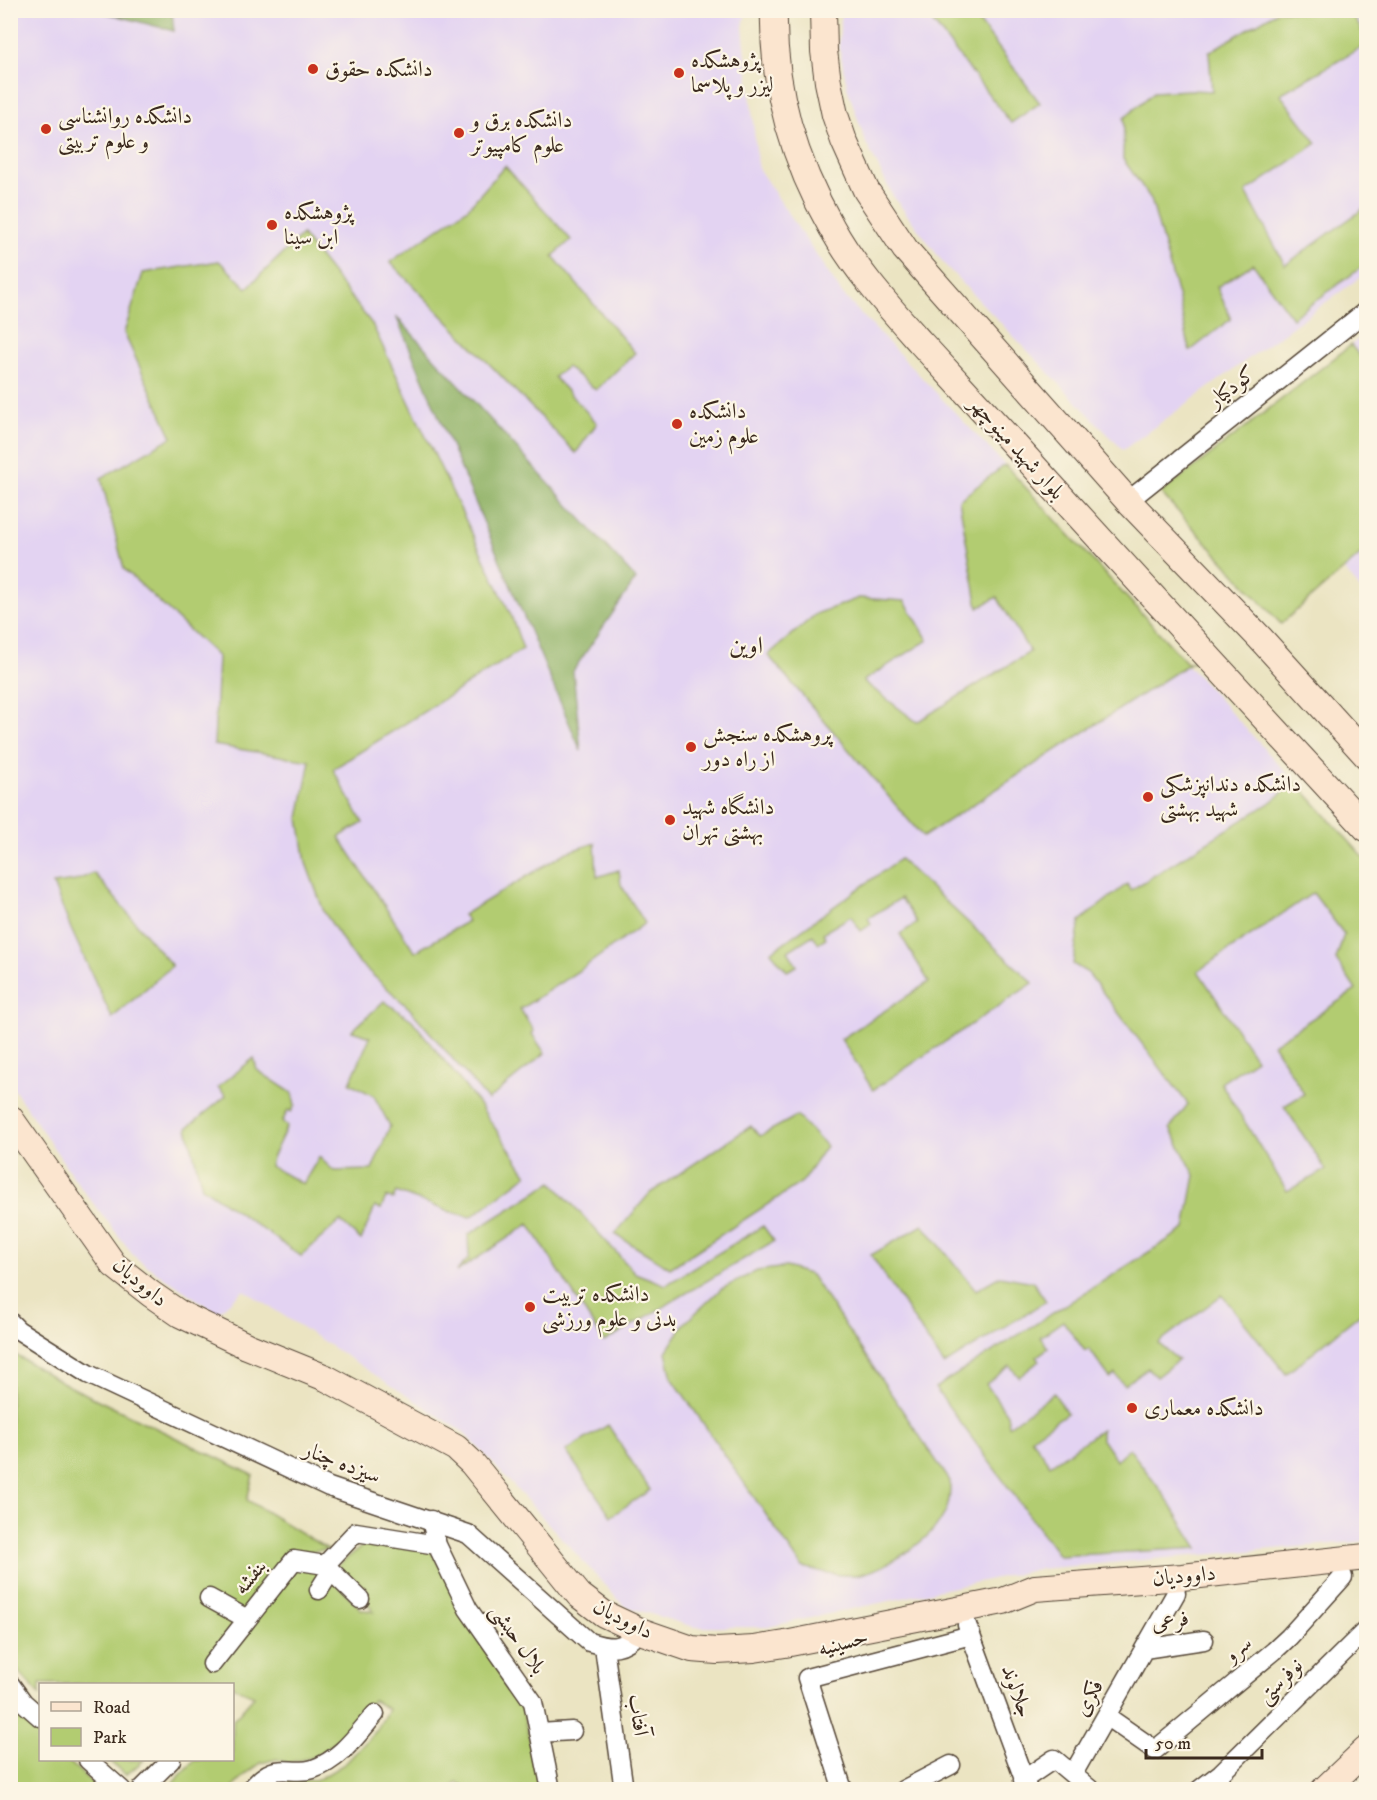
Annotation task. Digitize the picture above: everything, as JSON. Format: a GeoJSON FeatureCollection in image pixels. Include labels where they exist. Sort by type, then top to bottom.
{"type":"FeatureCollection","features":[{"type":"Feature","properties":{"kind":"street","name":"بلوار شهید مینوچهر"},"geometry":{"type":"LineString","coordinates":[[774,10],[776,62],[791,137],[817,200],[833,231],[856,265],[882,299],[930,353],[1366,828]]}},
{"type":"Feature","properties":{"kind":"street"},"geometry":{"type":"LineString","coordinates":[[823,10],[824,51],[835,115],[866,190],[905,249],[1128,501],[1260,638],[1366,755]]}},
{"type":"Feature","properties":{"kind":"street","name":"کودکیار"},"geometry":{"type":"LineString","coordinates":[[1128,501],[1366,312]]}},
{"type":"Feature","properties":{"kind":"street","name":"داوودیان"},"geometry":{"type":"LineString","coordinates":[[10,1118],[114,1265],[151,1294],[180,1314],[247,1346],[350,1389],[456,1448],[472,1463],[579,1595],[604,1614],[640,1631],[692,1649],[717,1651],[754,1649],[1003,1601],[1035,1588],[1182,1577],[1366,1557]]}},
{"type":"Feature","properties":{"kind":"street","name":"داوودیان"},"geometry":{"type":"LineString","coordinates":[[10,1144],[64,1222],[103,1273],[137,1301],[174,1327],[237,1356],[292,1363]]}},
{"type":"Feature","properties":{"kind":"street","name":"سیزده چنار"},"geometry":{"type":"LineString","coordinates":[[10,1322],[18,1330],[88,1374],[329,1487],[468,1533],[540,1597],[575,1632],[589,1642],[604,1647]]}},
{"type":"Feature","properties":{"kind":"street","name":"بلال حبشی"},"geometry":{"type":"LineString","coordinates":[[431,1520],[437,1545],[468,1609],[532,1702],[551,1790]]}},
{"type":"Feature","properties":{"kind":"street"},"geometry":{"type":"LineString","coordinates":[[319,1590],[328,1568],[356,1533],[437,1545]]}},
{"type":"Feature","properties":{"kind":"street","name":"بنفشه"},"geometry":{"type":"LineString","coordinates":[[212,1664],[294,1560],[328,1568]]}},
{"type":"Feature","properties":{"kind":"street"},"geometry":{"type":"LineString","coordinates":[[328,1568],[360,1599]]}},
{"type":"Feature","properties":{"kind":"street","name":"داوودیان"},"geometry":{"type":"LineString","coordinates":[[1003,1601],[1037,1604],[1355,1575]]}},
{"type":"Feature","properties":{"kind":"street","name":"سرو"},"geometry":{"type":"LineString","coordinates":[[1106,1716],[1155,1750],[1281,1644],[1355,1575]]}},
{"type":"Feature","properties":{"kind":"street","name":"فکری"},"geometry":{"type":"LineString","coordinates":[[1073,1773],[1176,1593]]}},
{"type":"Feature","properties":{"kind":"street"},"geometry":{"type":"LineString","coordinates":[[209,1598],[247,1619]]}},
{"type":"Feature","properties":{"kind":"street","name":"جلالوند"},"geometry":{"type":"LineString","coordinates":[[961,1609],[1025,1785]]}},
{"type":"Feature","properties":{"kind":"street","name":"نوفرستی"},"geometry":{"type":"LineString","coordinates":[[1199,1790],[1221,1773],[1366,1630]]}},
{"type":"Feature","properties":{"kind":"street"},"geometry":{"type":"LineString","coordinates":[[604,1647],[614,1648],[631,1641],[640,1631]]}},
{"type":"Feature","properties":{"kind":"street","name":"حسینیه"},"geometry":{"type":"LineString","coordinates":[[843,1790],[807,1678],[971,1635]]}},
{"type":"Feature","properties":{"kind":"street","name":"فرعی"},"geometry":{"type":"LineString","coordinates":[[1144,1649],[1204,1640]]}},
{"type":"Feature","properties":{"kind":"street","name":"آفتاب"},"geometry":{"type":"LineString","coordinates":[[604,1647],[624,1790]]}},
{"type":"Feature","properties":{"kind":"street"},"geometry":{"type":"LineString","coordinates":[[10,1684],[23,1702],[39,1716]]}},
{"type":"Feature","properties":{"kind":"street"},"geometry":{"type":"LineString","coordinates":[[250,1790],[266,1775],[274,1771],[300,1772],[314,1769],[333,1760],[375,1714]]}},
{"type":"Feature","properties":{"kind":"street"},"geometry":{"type":"LineString","coordinates":[[539,1733],[572,1731]]}},
{"type":"Feature","properties":{"kind":"street"},"geometry":{"type":"LineString","coordinates":[[1324,1790],[1366,1750]]}},
{"type":"Feature","properties":{"kind":"street"},"geometry":{"type":"LineString","coordinates":[[1025,1785],[1054,1759],[1091,1790]]}},
{"type":"Feature","properties":{"kind":"street"},"geometry":{"type":"LineString","coordinates":[[89,1761],[122,1790]]}},
{"type":"Feature","properties":{"kind":"street"},"geometry":{"type":"LineString","coordinates":[[141,1790],[170,1761]]}},
{"type":"Feature","properties":{"kind":"street"},"geometry":{"type":"LineString","coordinates":[[903,1790],[951,1765]]}},
{"type":"Feature","properties":{"kind":"shaded area","name":"دانشگاه شهید بهشتی تهران"},"geometry":{"type":"Polygon","coordinates":[[[10,11],[746,11],[743,27],[758,168],[843,295],[1005,465],[1366,860],[1366,1541],[1039,1569],[767,1627],[694,1627],[624,1606],[465,1433],[244,1290],[217,1313],[136,1258],[79,1185],[11,1085],[10,11]]]}},
{"type":"Feature","properties":{"kind":"shaded area"},"geometry":{"type":"Polygon","coordinates":[[[841,11],[1366,11],[1366,273],[1123,450],[945,265],[893,196],[866,143],[848,90],[839,46],[841,11]]]}},
{"type":"Feature","properties":{"kind":"shaded area"},"geometry":{"type":"Polygon","coordinates":[[[1366,333],[1366,364],[1351,345],[1366,333]]]}},
{"type":"Feature","properties":{"kind":"shaded area"},"geometry":{"type":"Polygon","coordinates":[[[1366,550],[1366,597],[1344,569],[1366,550]]]}},
{"type":"Feature","properties":{"kind":"green space"},"geometry":{"type":"Polygon","coordinates":[[[99,11],[172,11],[174,31],[99,11]]]}},
{"type":"Feature","properties":{"kind":"green space"},"geometry":{"type":"Polygon","coordinates":[[[924,11],[971,11],[1040,103],[1011,123],[924,11]]]}},
{"type":"Feature","properties":{"kind":"green space"},"geometry":{"type":"Polygon","coordinates":[[[1278,11],[1350,11],[1366,37],[1366,45],[1280,94],[1317,143],[1246,192],[1285,265],[1366,207],[1366,264],[1292,318],[1253,264],[1217,287],[1231,319],[1190,351],[1178,296],[1151,199],[1123,159],[1124,118],[1154,92],[1212,91],[1209,52],[1278,11]]]}},
{"type":"Feature","properties":{"kind":"green space"},"geometry":{"type":"Polygon","coordinates":[[[505,166],[571,240],[553,256],[635,353],[596,390],[567,367],[554,377],[597,423],[576,453],[390,262],[468,208],[505,166]]]}},
{"type":"Feature","properties":{"kind":"green space"},"geometry":{"type":"Polygon","coordinates":[[[302,235],[372,324],[511,615],[523,649],[333,769],[363,823],[339,837],[415,952],[468,921],[463,915],[567,852],[595,843],[597,877],[619,870],[621,885],[645,923],[580,970],[520,1009],[534,1031],[532,1034],[545,1053],[488,1100],[409,1008],[355,959],[324,912],[306,863],[299,818],[310,761],[214,745],[218,657],[124,569],[101,478],[172,437],[124,333],[143,273],[219,261],[247,288],[302,235]]]}},
{"type":"Feature","properties":{"kind":"green space"},"geometry":{"type":"Polygon","coordinates":[[[396,316],[636,579],[573,671],[581,751],[396,316]]]}},
{"type":"Feature","properties":{"kind":"green space"},"geometry":{"type":"Polygon","coordinates":[[[1351,345],[1366,364],[1366,550],[1281,624],[1161,493],[1351,345]]]}},
{"type":"Feature","properties":{"kind":"green space"},"geometry":{"type":"Polygon","coordinates":[[[1005,465],[1188,664],[1204,654],[923,837],[768,655],[816,614],[859,598],[905,601],[928,640],[863,681],[917,722],[1030,652],[997,597],[978,608],[959,500],[1005,465]]]}},
{"type":"Feature","properties":{"kind":"green space"},"geometry":{"type":"Polygon","coordinates":[[[1296,782],[1366,860],[1366,1309],[1286,1374],[1222,1295],[1158,1343],[1178,1360],[1156,1377],[1148,1368],[1124,1385],[1115,1374],[1110,1378],[1089,1349],[1085,1351],[1063,1321],[1040,1337],[1048,1348],[1036,1357],[1039,1361],[1019,1377],[1010,1366],[986,1384],[1007,1414],[1009,1426],[1054,1393],[1067,1413],[1031,1438],[1050,1465],[1101,1430],[1101,1438],[1116,1460],[1129,1448],[1167,1499],[1198,1548],[1059,1556],[935,1388],[1185,1229],[1195,1175],[1170,1128],[1188,1104],[1088,973],[1073,964],[1080,921],[1127,884],[1131,890],[1268,804],[1296,782]],[[1313,893],[1198,971],[1256,1059],[1221,1083],[1287,1191],[1326,1170],[1284,1106],[1304,1094],[1273,1044],[1356,990],[1336,960],[1344,934],[1313,893]]]}},
{"type":"Feature","properties":{"kind":"green space"},"geometry":{"type":"Polygon","coordinates":[[[900,859],[1033,983],[873,1090],[841,1039],[929,982],[900,934],[917,923],[901,898],[868,918],[871,924],[861,931],[851,916],[823,933],[826,938],[818,943],[813,935],[788,951],[797,966],[787,971],[771,952],[900,859]]]}},
{"type":"Feature","properties":{"kind":"green space"},"geometry":{"type":"Polygon","coordinates":[[[94,873],[172,966],[112,1018],[53,884],[75,881],[94,873]]]}},
{"type":"Feature","properties":{"kind":"green space"},"geometry":{"type":"Polygon","coordinates":[[[384,1001],[412,1020],[478,1103],[527,1175],[471,1217],[396,1192],[393,1199],[386,1197],[381,1209],[375,1207],[361,1240],[340,1221],[301,1256],[202,1187],[187,1128],[226,1096],[218,1087],[254,1058],[257,1070],[292,1093],[295,1105],[291,1112],[288,1110],[282,1122],[287,1126],[270,1166],[303,1184],[319,1157],[334,1171],[372,1170],[390,1126],[374,1096],[350,1083],[370,1037],[352,1031],[384,1001]]]}},
{"type":"Feature","properties":{"kind":"green space"},"geometry":{"type":"Polygon","coordinates":[[[797,1116],[826,1146],[802,1182],[670,1268],[615,1234],[650,1193],[751,1126],[760,1136],[797,1116]]]}},
{"type":"Feature","properties":{"kind":"green space"},"geometry":{"type":"Polygon","coordinates":[[[552,1182],[635,1273],[666,1285],[763,1226],[774,1241],[604,1342],[529,1224],[456,1272],[469,1258],[468,1235],[552,1182]]]}},
{"type":"Feature","properties":{"kind":"green space"},"geometry":{"type":"Polygon","coordinates":[[[923,1225],[976,1290],[1000,1276],[1033,1282],[1046,1301],[944,1365],[871,1255],[923,1225]]]}},
{"type":"Feature","properties":{"kind":"green space"},"geometry":{"type":"Polygon","coordinates":[[[786,1267],[811,1275],[950,1481],[947,1509],[930,1533],[909,1551],[885,1565],[861,1574],[839,1575],[802,1567],[672,1378],[666,1352],[684,1324],[721,1289],[757,1271],[786,1267]]]}},
{"type":"Feature","properties":{"kind":"green space"},"geometry":{"type":"Polygon","coordinates":[[[10,1352],[69,1386],[253,1475],[247,1500],[329,1550],[291,1552],[237,1620],[299,1565],[323,1573],[332,1579],[361,1609],[374,1612],[337,1566],[365,1544],[430,1549],[520,1704],[543,1789],[471,1789],[457,1783],[450,1790],[265,1789],[275,1780],[316,1781],[346,1763],[377,1730],[388,1709],[373,1700],[339,1739],[315,1757],[287,1763],[277,1759],[261,1763],[231,1789],[167,1789],[194,1761],[234,1761],[234,1719],[254,1696],[234,1687],[234,1683],[39,1683],[39,1694],[18,1671],[11,1657],[10,1352]]]}},
{"type":"Feature","properties":{"kind":"green space"},"geometry":{"type":"Polygon","coordinates":[[[608,1425],[650,1490],[611,1516],[566,1451],[608,1425]]]}},
{"type":"Feature","properties":{"kind":"green space"},"geometry":{"type":"Polygon","coordinates":[[[10,1706],[39,1733],[39,1761],[68,1761],[99,1789],[11,1789],[10,1706]]]}},
{"type":"Feature","properties":{"kind":"green space"},"geometry":{"type":"Polygon","coordinates":[[[109,1761],[143,1761],[126,1775],[109,1761]]]}},
{"type":"Feature","properties":{"kind":"place","name":"دانشکده حقوق"},"geometry":{"type":"Point","coordinates":[313,69]}},
{"type":"Feature","properties":{"kind":"place","name":"پژوهشکده لیزر و پلاسما"},"geometry":{"type":"Point","coordinates":[679,73]}},
{"type":"Feature","properties":{"kind":"place","name":"دانشکده روانشناسی و علوم تربیتی"},"geometry":{"type":"Point","coordinates":[46,129]}},
{"type":"Feature","properties":{"kind":"place","name":"دانشکده برق و علوم کامپیوتر"},"geometry":{"type":"Point","coordinates":[459,133]}},
{"type":"Feature","properties":{"kind":"place","name":"پژوهشکده ابن سینا"},"geometry":{"type":"Point","coordinates":[272,225]}},
{"type":"Feature","properties":{"kind":"place","name":"دانشکده علوم زمین"},"geometry":{"type":"Point","coordinates":[677,424]}},
{"type":"Feature","properties":{"kind":"place","name":"پروهشکده سنجش از راه دور"},"geometry":{"type":"Point","coordinates":[691,747]}},
{"type":"Feature","properties":{"kind":"place","name":"دانشکده دندانپزشکی شهید بهشتی"},"geometry":{"type":"Point","coordinates":[1148,797]}},
{"type":"Feature","properties":{"kind":"place","name":"دانشگاه شهید بهشتی تهران"},"geometry":{"type":"Point","coordinates":[670,820]}},
{"type":"Feature","properties":{"kind":"place","name":"دانشکده تربیت بدنی و علوم ورزشی"},"geometry":{"type":"Point","coordinates":[530,1307]}},
{"type":"Feature","properties":{"kind":"place","name":"دانشکده معماری"},"geometry":{"type":"Point","coordinates":[1132,1408]}},
{"type":"Feature","properties":{"kind":"district","name":"اوین"},"geometry":{"type":"Point","coordinates":[746,646]}}]}
